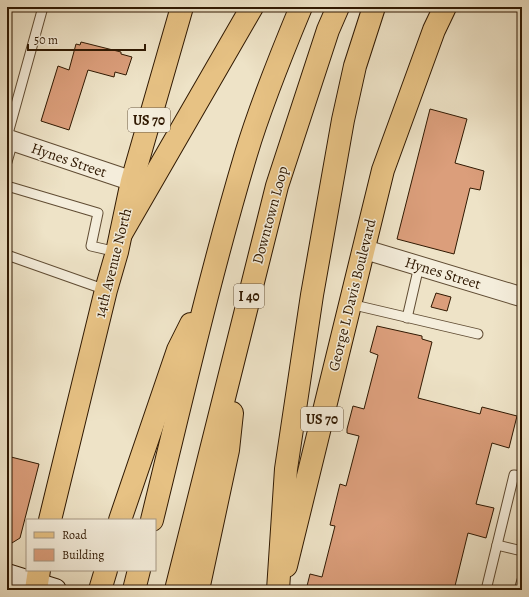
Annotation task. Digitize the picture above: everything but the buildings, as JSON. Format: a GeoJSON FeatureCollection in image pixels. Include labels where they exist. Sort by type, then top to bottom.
{"type":"FeatureCollection","features":[{"type":"Feature","properties":{"kind":"main road","name":"14th Avenue North"},"geometry":{"type":"LineString","coordinates":[[50,519],[106,290],[119,243],[132,181],[182,7]]}},
{"type":"Feature","properties":{"kind":"main road"},"geometry":{"type":"LineString","coordinates":[[119,243],[252,7]]}},
{"type":"Feature","properties":{"kind":"main road"},"geometry":{"type":"LineString","coordinates":[[152,519],[208,291],[246,153],[274,74],[301,7]]}},
{"type":"Feature","properties":{"kind":"main road","name":"Downtown Loop"},"geometry":{"type":"LineString","coordinates":[[176,590],[277,186],[325,38],[338,7]]}},
{"type":"Feature","properties":{"kind":"main road"},"geometry":{"type":"LineString","coordinates":[[279,590],[286,469],[302,355],[343,120],[355,66],[374,7]]}},
{"type":"Feature","properties":{"kind":"main road","name":"George L Davis Boulevard"},"geometry":{"type":"LineString","coordinates":[[279,590],[383,170],[434,30],[445,7]]}},
{"type":"Feature","properties":{"kind":"main road"},"geometry":{"type":"LineString","coordinates":[[120,519],[178,350],[208,291]]}},
{"type":"Feature","properties":{"kind":"main road"},"geometry":{"type":"LineString","coordinates":[[198,590],[228,450],[241,326]]}},
{"type":"Feature","properties":{"kind":"main road"},"geometry":{"type":"LineString","coordinates":[[100,590],[106,571]]}},
{"type":"Feature","properties":{"kind":"main road"},"geometry":{"type":"LineString","coordinates":[[134,590],[139,571]]}},
{"type":"Feature","properties":{"kind":"main road"},"geometry":{"type":"LineString","coordinates":[[7,575],[42,584]]}},
{"type":"Feature","properties":{"kind":"street","name":"Hynes Street"},"geometry":{"type":"LineString","coordinates":[[9,139],[132,181]]}},
{"type":"Feature","properties":{"kind":"street","name":"Hynes Street"},"geometry":{"type":"LineString","coordinates":[[363,249],[522,297]]}},
{"type":"Feature","properties":{"kind":"lane"},"geometry":{"type":"LineString","coordinates":[[7,162],[9,139],[43,7]]}},
{"type":"Feature","properties":{"kind":"lane"},"geometry":{"type":"LineString","coordinates":[[7,186],[98,213],[91,246],[119,243]]}},
{"type":"Feature","properties":{"kind":"lane"},"geometry":{"type":"LineString","coordinates":[[7,255],[106,290]]}},
{"type":"Feature","properties":{"kind":"lane"},"geometry":{"type":"LineString","coordinates":[[406,318],[419,266]]}},
{"type":"Feature","properties":{"kind":"lane"},"geometry":{"type":"LineString","coordinates":[[350,304],[478,334]]}},
{"type":"Feature","properties":{"kind":"lane"},"geometry":{"type":"LineString","coordinates":[[486,590],[514,475],[522,476]]}},
{"type":"Feature","properties":{"kind":"lane"},"geometry":{"type":"LineString","coordinates":[[497,545],[522,551]]}},
{"type":"Feature","properties":{"kind":"lane"},"geometry":{"type":"LineString","coordinates":[[520,590],[522,580]]}}]}
